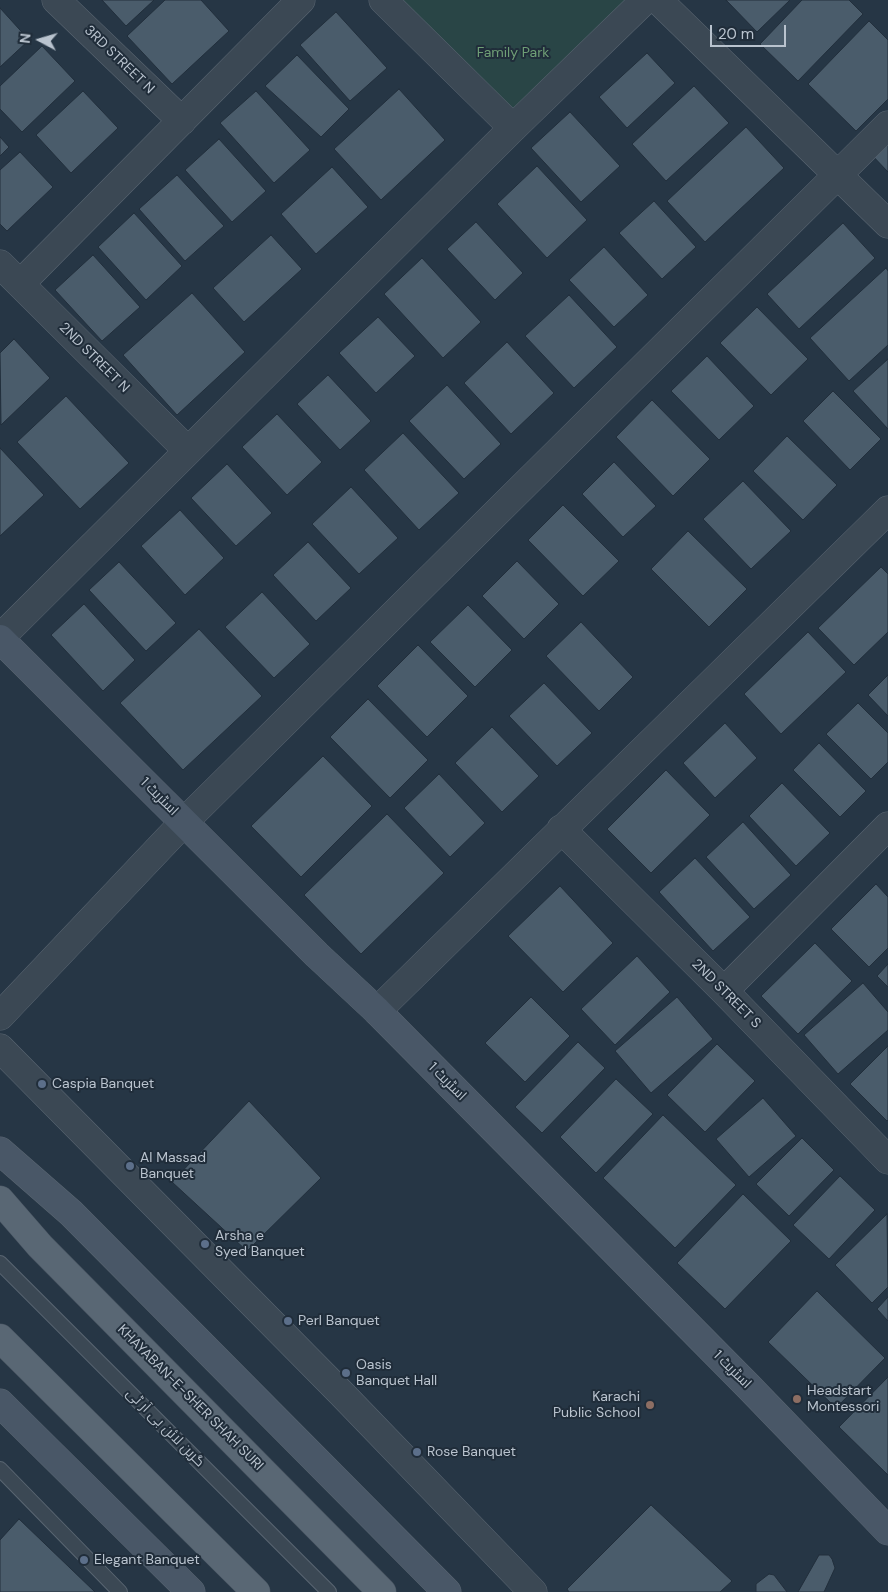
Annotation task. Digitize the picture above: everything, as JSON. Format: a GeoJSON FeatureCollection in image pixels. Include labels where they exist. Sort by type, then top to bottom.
{"type":"FeatureCollection","features":[{"type":"Feature","properties":{"kind":"main road","name":"KHAYABAN-E-SHER SHAH SURI"},"geometry":{"type":"LineString","coordinates":[[0,1200],[40,1246],[382,1592]]}},
{"type":"Feature","properties":{"kind":"main road"},"geometry":{"type":"LineString","coordinates":[[0,1338],[256,1592]]}},
{"type":"Feature","properties":{"kind":"street","name":"3RD STREET N"},"geometry":{"type":"LineString","coordinates":[[56,0],[182,121]]}},
{"type":"Feature","properties":{"kind":"street"},"geometry":{"type":"LineString","coordinates":[[20,284],[301,0]]}},
{"type":"Feature","properties":{"kind":"street"},"geometry":{"type":"LineString","coordinates":[[383,0],[513,128]]}},
{"type":"Feature","properties":{"kind":"street"},"geometry":{"type":"LineString","coordinates":[[0,638],[513,128],[645,0]]}},
{"type":"Feature","properties":{"kind":"street"},"geometry":{"type":"LineString","coordinates":[[658,0],[888,224]]}},
{"type":"Feature","properties":{"kind":"street"},"geometry":{"type":"LineString","coordinates":[[0,1016],[184,822],[888,125]]}},
{"type":"Feature","properties":{"kind":"street","name":"2ND STREET N"},"geometry":{"type":"LineString","coordinates":[[0,264],[188,451]]}},
{"type":"Feature","properties":{"kind":"street"},"geometry":{"type":"LineString","coordinates":[[377,1011],[888,510]]}},
{"type":"Feature","properties":{"kind":"street","name":"اسٹریٹ 1"},"geometry":{"type":"LineString","coordinates":[[0,638],[318,955],[377,1011],[754,1393],[888,1532]]}},
{"type":"Feature","properties":{"kind":"street"},"geometry":{"type":"LineString","coordinates":[[724,991],[888,826]]}},
{"type":"Feature","properties":{"kind":"street","name":"2ND STREET S"},"geometry":{"type":"LineString","coordinates":[[561,829],[724,991],[888,1160]]}},
{"type":"Feature","properties":{"kind":"street"},"geometry":{"type":"LineString","coordinates":[[0,1048],[341,1393],[533,1592]]}},
{"type":"Feature","properties":{"kind":"street"},"geometry":{"type":"LineString","coordinates":[[0,1151],[72,1213],[447,1592]]}},
{"type":"Feature","properties":{"kind":"street"},"geometry":{"type":"LineString","coordinates":[[0,1403],[191,1592]]}},
{"type":"Feature","properties":{"kind":"lane","name":"گرین لائن بی آر ٹی"},"geometry":{"type":"LineString","coordinates":[[0,1263],[329,1592]]}},
{"type":"Feature","properties":{"kind":"lane"},"geometry":{"type":"LineString","coordinates":[[0,1469],[120,1592]]}},
{"type":"Feature","properties":{"kind":"green space","name":"Family Park"},"geometry":{"type":"Polygon","coordinates":[[[383,0],[645,0],[513,128],[383,0]]]}},
{"type":"Feature","properties":{"kind":"building"},"geometry":{"type":"Polygon","coordinates":[[[102,0],[154,0],[126,26],[102,0]]]}},
{"type":"Feature","properties":{"kind":"building"},"geometry":{"type":"Polygon","coordinates":[[[165,0],[201,0],[229,31],[172,84],[127,36],[165,0]]]}},
{"type":"Feature","properties":{"kind":"building"},"geometry":{"type":"Polygon","coordinates":[[[726,0],[790,0],[757,32],[726,0]]]}},
{"type":"Feature","properties":{"kind":"building"},"geometry":{"type":"Polygon","coordinates":[[[802,0],[849,0],[863,14],[798,81],[760,44],[802,0]]]}},
{"type":"Feature","properties":{"kind":"building"},"geometry":{"type":"Polygon","coordinates":[[[0,8],[29,40],[0,67],[0,8]]]}},
{"type":"Feature","properties":{"kind":"building"},"geometry":{"type":"Polygon","coordinates":[[[336,12],[387,68],[350,101],[300,45],[336,12]]]}},
{"type":"Feature","properties":{"kind":"building"},"geometry":{"type":"Polygon","coordinates":[[[869,21],[888,40],[888,99],[856,131],[808,84],[869,21]]]}},
{"type":"Feature","properties":{"kind":"building"},"geometry":{"type":"Polygon","coordinates":[[[42,46],[75,81],[22,132],[0,109],[0,86],[42,46]]]}},
{"type":"Feature","properties":{"kind":"building"},"geometry":{"type":"Polygon","coordinates":[[[647,53],[675,83],[627,128],[599,97],[647,53]]]}},
{"type":"Feature","properties":{"kind":"building"},"geometry":{"type":"Polygon","coordinates":[[[297,55],[349,109],[321,137],[265,86],[297,55]]]}},
{"type":"Feature","properties":{"kind":"building"},"geometry":{"type":"Polygon","coordinates":[[[694,86],[729,123],[666,181],[632,144],[694,86]]]}},
{"type":"Feature","properties":{"kind":"building"},"geometry":{"type":"Polygon","coordinates":[[[399,89],[445,140],[381,200],[334,149],[399,89]]]}},
{"type":"Feature","properties":{"kind":"building"},"geometry":{"type":"Polygon","coordinates":[[[83,91],[118,128],[71,173],[36,135],[83,91]]]}},
{"type":"Feature","properties":{"kind":"building"},"geometry":{"type":"Polygon","coordinates":[[[256,91],[310,150],[274,183],[220,123],[256,91]]]}},
{"type":"Feature","properties":{"kind":"building"},"geometry":{"type":"Polygon","coordinates":[[[570,112],[620,166],[581,202],[531,148],[570,112]]]}},
{"type":"Feature","properties":{"kind":"building"},"geometry":{"type":"Polygon","coordinates":[[[746,127],[784,168],[705,242],[667,201],[746,127]]]}},
{"type":"Feature","properties":{"kind":"building"},"geometry":{"type":"Polygon","coordinates":[[[888,134],[888,172],[869,152],[888,134]]]}},
{"type":"Feature","properties":{"kind":"building"},"geometry":{"type":"Polygon","coordinates":[[[0,137],[9,147],[0,156],[0,137]]]}},
{"type":"Feature","properties":{"kind":"building"},"geometry":{"type":"Polygon","coordinates":[[[219,139],[266,191],[232,222],[185,170],[219,139]]]}},
{"type":"Feature","properties":{"kind":"building"},"geometry":{"type":"Polygon","coordinates":[[[20,152],[53,187],[7,231],[0,224],[0,170],[20,152]]]}},
{"type":"Feature","properties":{"kind":"building"},"geometry":{"type":"Polygon","coordinates":[[[537,166],[587,220],[547,258],[497,204],[537,166]]]}},
{"type":"Feature","properties":{"kind":"building"},"geometry":{"type":"Polygon","coordinates":[[[332,167],[368,207],[316,254],[281,214],[332,167]]]}},
{"type":"Feature","properties":{"kind":"building"},"geometry":{"type":"Polygon","coordinates":[[[177,175],[224,226],[185,261],[139,209],[177,175]]]}},
{"type":"Feature","properties":{"kind":"building"},"geometry":{"type":"Polygon","coordinates":[[[654,201],[696,247],[662,279],[619,233],[654,201]]]}},
{"type":"Feature","properties":{"kind":"building"},"geometry":{"type":"Polygon","coordinates":[[[134,213],[182,266],[146,300],[98,247],[134,213]]]}},
{"type":"Feature","properties":{"kind":"building"},"geometry":{"type":"Polygon","coordinates":[[[476,222],[523,273],[495,300],[447,249],[476,222]]]}},
{"type":"Feature","properties":{"kind":"building"},"geometry":{"type":"Polygon","coordinates":[[[843,223],[875,258],[799,329],[767,294],[843,223]]]}},
{"type":"Feature","properties":{"kind":"building"},"geometry":{"type":"Polygon","coordinates":[[[271,235],[302,269],[244,322],[213,288],[271,235]]]}},
{"type":"Feature","properties":{"kind":"building"},"geometry":{"type":"Polygon","coordinates":[[[604,247],[648,295],[614,327],[569,280],[604,247]]]}},
{"type":"Feature","properties":{"kind":"building"},"geometry":{"type":"Polygon","coordinates":[[[93,255],[140,307],[102,341],[55,290],[93,255]]]}},
{"type":"Feature","properties":{"kind":"building"},"geometry":{"type":"Polygon","coordinates":[[[422,258],[481,322],[443,358],[384,294],[422,258]]]}},
{"type":"Feature","properties":{"kind":"building"},"geometry":{"type":"Polygon","coordinates":[[[886,268],[888,271],[888,345],[849,381],[810,338],[886,268]]]}},
{"type":"Feature","properties":{"kind":"building"},"geometry":{"type":"Polygon","coordinates":[[[192,293],[245,352],[177,415],[123,355],[192,293]]]}},
{"type":"Feature","properties":{"kind":"building"},"geometry":{"type":"Polygon","coordinates":[[[569,295],[617,347],[574,388],[525,336],[569,295]]]}},
{"type":"Feature","properties":{"kind":"building"},"geometry":{"type":"Polygon","coordinates":[[[757,307],[808,359],[771,395],[720,343],[757,307]]]}},
{"type":"Feature","properties":{"kind":"building"},"geometry":{"type":"Polygon","coordinates":[[[378,317],[415,356],[376,393],[339,353],[378,317]]]}},
{"type":"Feature","properties":{"kind":"building"},"geometry":{"type":"Polygon","coordinates":[[[14,339],[50,378],[1,425],[0,353],[14,339]]]}},
{"type":"Feature","properties":{"kind":"building"},"geometry":{"type":"Polygon","coordinates":[[[507,342],[554,393],[511,434],[464,383],[507,342]]]}},
{"type":"Feature","properties":{"kind":"building"},"geometry":{"type":"Polygon","coordinates":[[[707,356],[754,406],[719,440],[671,391],[707,356]]]}},
{"type":"Feature","properties":{"kind":"building"},"geometry":{"type":"Polygon","coordinates":[[[888,359],[888,429],[853,391],[888,359]]]}},
{"type":"Feature","properties":{"kind":"building"},"geometry":{"type":"Polygon","coordinates":[[[328,375],[371,421],[340,450],[297,404],[328,375]]]}},
{"type":"Feature","properties":{"kind":"building"},"geometry":{"type":"Polygon","coordinates":[[[447,385],[501,444],[464,479],[409,421],[447,385]]]}},
{"type":"Feature","properties":{"kind":"building"},"geometry":{"type":"Polygon","coordinates":[[[833,391],[881,439],[850,470],[803,421],[833,391]]]}},
{"type":"Feature","properties":{"kind":"building"},"geometry":{"type":"Polygon","coordinates":[[[66,396],[129,463],[80,509],[17,442],[66,396]]]}},
{"type":"Feature","properties":{"kind":"building"},"geometry":{"type":"Polygon","coordinates":[[[652,400],[710,459],[673,496],[616,437],[652,400]]]}},
{"type":"Feature","properties":{"kind":"building"},"geometry":{"type":"Polygon","coordinates":[[[277,414],[322,462],[287,495],[242,447],[277,414]]]}},
{"type":"Feature","properties":{"kind":"building"},"geometry":{"type":"Polygon","coordinates":[[[403,433],[459,493],[419,530],[364,470],[403,433]]]}},
{"type":"Feature","properties":{"kind":"building"},"geometry":{"type":"Polygon","coordinates":[[[787,436],[837,485],[803,520],[753,471],[787,436]]]}},
{"type":"Feature","properties":{"kind":"building"},"geometry":{"type":"Polygon","coordinates":[[[0,448],[44,495],[0,536],[0,448]]]}},
{"type":"Feature","properties":{"kind":"building"},"geometry":{"type":"Polygon","coordinates":[[[614,462],[656,506],[623,537],[582,494],[614,462]]]}},
{"type":"Feature","properties":{"kind":"building"},"geometry":{"type":"Polygon","coordinates":[[[227,464],[272,513],[236,546],[191,498],[227,464]]]}},
{"type":"Feature","properties":{"kind":"building"},"geometry":{"type":"Polygon","coordinates":[[[743,481],[791,531],[751,569],[703,519],[743,481]]]}},
{"type":"Feature","properties":{"kind":"building"},"geometry":{"type":"Polygon","coordinates":[[[351,487],[398,538],[359,574],[312,524],[351,487]]]}},
{"type":"Feature","properties":{"kind":"building"},"geometry":{"type":"Polygon","coordinates":[[[563,505],[619,561],[583,596],[528,540],[563,505]]]}},
{"type":"Feature","properties":{"kind":"building"},"geometry":{"type":"Polygon","coordinates":[[[180,510],[224,558],[185,595],[141,546],[180,510]]]}},
{"type":"Feature","properties":{"kind":"building"},"geometry":{"type":"Polygon","coordinates":[[[688,531],[747,589],[709,627],[651,569],[688,531]]]}},
{"type":"Feature","properties":{"kind":"building"},"geometry":{"type":"Polygon","coordinates":[[[308,542],[351,588],[316,621],[273,575],[308,542]]]}},
{"type":"Feature","properties":{"kind":"building"},"geometry":{"type":"Polygon","coordinates":[[[517,561],[559,604],[524,639],[482,596],[517,561]]]}},
{"type":"Feature","properties":{"kind":"building"},"geometry":{"type":"Polygon","coordinates":[[[119,562],[176,623],[146,651],[89,590],[119,562]]]}},
{"type":"Feature","properties":{"kind":"building"},"geometry":{"type":"Polygon","coordinates":[[[881,567],[888,574],[888,632],[854,665],[818,628],[881,567]]]}},
{"type":"Feature","properties":{"kind":"building"},"geometry":{"type":"Polygon","coordinates":[[[262,592],[310,644],[274,678],[225,627],[262,592]]]}},
{"type":"Feature","properties":{"kind":"building"},"geometry":{"type":"Polygon","coordinates":[[[84,604],[135,660],[103,691],[51,635],[84,604]]]}},
{"type":"Feature","properties":{"kind":"building"},"geometry":{"type":"Polygon","coordinates":[[[468,605],[512,650],[475,687],[430,642],[468,605]]]}},
{"type":"Feature","properties":{"kind":"building"},"geometry":{"type":"Polygon","coordinates":[[[581,622],[633,677],[599,711],[546,656],[581,622]]]}},
{"type":"Feature","properties":{"kind":"building"},"geometry":{"type":"Polygon","coordinates":[[[199,629],[262,696],[183,770],[120,703],[199,629]]]}},
{"type":"Feature","properties":{"kind":"building"},"geometry":{"type":"Polygon","coordinates":[[[808,632],[846,672],[781,734],[744,694],[808,632]]]}},
{"type":"Feature","properties":{"kind":"building"},"geometry":{"type":"Polygon","coordinates":[[[418,645],[468,696],[427,737],[377,686],[418,645]]]}},
{"type":"Feature","properties":{"kind":"building"},"geometry":{"type":"Polygon","coordinates":[[[888,675],[888,716],[868,695],[888,675]]]}},
{"type":"Feature","properties":{"kind":"building"},"geometry":{"type":"Polygon","coordinates":[[[544,683],[592,733],[557,766],[509,716],[544,683]]]}},
{"type":"Feature","properties":{"kind":"building"},"geometry":{"type":"Polygon","coordinates":[[[368,699],[428,760],[390,798],[330,737],[368,699]]]}},
{"type":"Feature","properties":{"kind":"building"},"geometry":{"type":"Polygon","coordinates":[[[858,703],[888,733],[888,762],[871,779],[826,734],[858,703]]]}},
{"type":"Feature","properties":{"kind":"building"},"geometry":{"type":"Polygon","coordinates":[[[725,723],[757,758],[715,798],[683,763],[725,723]]]}},
{"type":"Feature","properties":{"kind":"building"},"geometry":{"type":"Polygon","coordinates":[[[492,727],[539,776],[502,812],[455,763],[492,727]]]}},
{"type":"Feature","properties":{"kind":"building"},"geometry":{"type":"Polygon","coordinates":[[[819,743],[866,791],[840,817],[793,770],[819,743]]]}},
{"type":"Feature","properties":{"kind":"building"},"geometry":{"type":"Polygon","coordinates":[[[323,756],[372,806],[301,877],[251,826],[323,756]]]}},
{"type":"Feature","properties":{"kind":"building"},"geometry":{"type":"Polygon","coordinates":[[[666,770],[710,815],[651,873],[607,829],[666,770]]]}},
{"type":"Feature","properties":{"kind":"building"},"geometry":{"type":"Polygon","coordinates":[[[439,774],[485,823],[450,857],[404,808],[439,774]]]}},
{"type":"Feature","properties":{"kind":"building"},"geometry":{"type":"Polygon","coordinates":[[[782,783],[830,833],[796,866],[749,816],[782,783]]]}},
{"type":"Feature","properties":{"kind":"building"},"geometry":{"type":"Polygon","coordinates":[[[387,814],[444,873],[361,954],[304,895],[387,814]]]}},
{"type":"Feature","properties":{"kind":"building"},"geometry":{"type":"Polygon","coordinates":[[[743,822],[791,875],[754,909],[706,857],[743,822]]]}},
{"type":"Feature","properties":{"kind":"building"},"geometry":{"type":"Polygon","coordinates":[[[695,858],[750,917],[713,951],[659,892],[695,858]]]}},
{"type":"Feature","properties":{"kind":"building"},"geometry":{"type":"Polygon","coordinates":[[[876,884],[888,897],[888,948],[869,967],[831,929],[876,884]]]}},
{"type":"Feature","properties":{"kind":"building"},"geometry":{"type":"Polygon","coordinates":[[[560,886],[613,943],[563,992],[508,936],[560,886]]]}},
{"type":"Feature","properties":{"kind":"building"},"geometry":{"type":"Polygon","coordinates":[[[815,943],[852,981],[798,1034],[761,996],[815,943]]]}},
{"type":"Feature","properties":{"kind":"building"},"geometry":{"type":"Polygon","coordinates":[[[637,956],[670,992],[615,1045],[581,1009],[637,956]]]}},
{"type":"Feature","properties":{"kind":"building"},"geometry":{"type":"Polygon","coordinates":[[[888,964],[888,987],[877,976],[888,964]]]}},
{"type":"Feature","properties":{"kind":"building"},"geometry":{"type":"Polygon","coordinates":[[[863,983],[888,1012],[888,1030],[838,1074],[804,1035],[863,983]]]}},
{"type":"Feature","properties":{"kind":"building"},"geometry":{"type":"Polygon","coordinates":[[[531,997],[570,1036],[525,1082],[485,1043],[531,997]]]}},
{"type":"Feature","properties":{"kind":"building"},"geometry":{"type":"Polygon","coordinates":[[[677,997],[713,1039],[651,1093],[615,1051],[677,997]]]}},
{"type":"Feature","properties":{"kind":"building"},"geometry":{"type":"Polygon","coordinates":[[[578,1042],[605,1068],[542,1133],[515,1107],[578,1042]]]}},
{"type":"Feature","properties":{"kind":"building"},"geometry":{"type":"Polygon","coordinates":[[[717,1044],[755,1081],[705,1132],[667,1095],[717,1044]]]}},
{"type":"Feature","properties":{"kind":"building"},"geometry":{"type":"Polygon","coordinates":[[[888,1046],[888,1120],[887,1121],[850,1084],[888,1046]]]}},
{"type":"Feature","properties":{"kind":"building"},"geometry":{"type":"Polygon","coordinates":[[[616,1079],[653,1114],[596,1173],[560,1137],[616,1079]]]}},
{"type":"Feature","properties":{"kind":"building"},"geometry":{"type":"Polygon","coordinates":[[[763,1098],[796,1136],[749,1177],[716,1139],[763,1098]]]}},
{"type":"Feature","properties":{"kind":"building"},"geometry":{"type":"Polygon","coordinates":[[[249,1101],[321,1178],[247,1251],[172,1182],[249,1101]]]}},
{"type":"Feature","properties":{"kind":"building"},"geometry":{"type":"Polygon","coordinates":[[[663,1115],[736,1185],[675,1248],[603,1178],[663,1115]]]}},
{"type":"Feature","properties":{"kind":"building"},"geometry":{"type":"Polygon","coordinates":[[[802,1138],[834,1170],[789,1216],[756,1184],[802,1138]]]}},
{"type":"Feature","properties":{"kind":"building"},"geometry":{"type":"Polygon","coordinates":[[[840,1176],[875,1210],[829,1259],[793,1225],[840,1176]]]}},
{"type":"Feature","properties":{"kind":"building"},"geometry":{"type":"Polygon","coordinates":[[[743,1194],[791,1241],[725,1309],[677,1263],[743,1194]]]}},
{"type":"Feature","properties":{"kind":"building"},"geometry":{"type":"Polygon","coordinates":[[[887,1214],[888,1287],[872,1303],[835,1265],[887,1214]]]}},
{"type":"Feature","properties":{"kind":"building"},"geometry":{"type":"Polygon","coordinates":[[[817,1291],[885,1358],[836,1408],[768,1342],[817,1291]]]}},
{"type":"Feature","properties":{"kind":"building"},"geometry":{"type":"Polygon","coordinates":[[[888,1297],[888,1321],[877,1309],[888,1297]]]}},
{"type":"Feature","properties":{"kind":"building"},"geometry":{"type":"Polygon","coordinates":[[[888,1377],[888,1475],[839,1427],[888,1377]]]}},
{"type":"Feature","properties":{"kind":"building"},"geometry":{"type":"Polygon","coordinates":[[[651,1505],[732,1581],[720,1592],[569,1592],[567,1589],[651,1505]]]}},
{"type":"Feature","properties":{"kind":"building"},"geometry":{"type":"Polygon","coordinates":[[[19,1519],[95,1592],[0,1592],[0,1540],[19,1519]]]}},
{"type":"Feature","properties":{"kind":"building"},"geometry":{"type":"Polygon","coordinates":[[[819,1555],[829,1555],[835,1568],[824,1592],[798,1592],[819,1555]]]}},
{"type":"Feature","properties":{"kind":"building"},"geometry":{"type":"Polygon","coordinates":[[[769,1574],[774,1575],[787,1592],[756,1592],[756,1584],[769,1574]]]}},
{"type":"Feature","properties":{"kind":"place","name":"Caspia Banquet"},"geometry":{"type":"Point","coordinates":[42,1084]}},
{"type":"Feature","properties":{"kind":"place","name":"Al Massad Banquet"},"geometry":{"type":"Point","coordinates":[130,1166]}},
{"type":"Feature","properties":{"kind":"place","name":"Arsha e Syed Banquet"},"geometry":{"type":"Point","coordinates":[205,1244]}},
{"type":"Feature","properties":{"kind":"place","name":"Perl Banquet"},"geometry":{"type":"Point","coordinates":[288,1321]}},
{"type":"Feature","properties":{"kind":"place","name":"Oasis Banquet Hall"},"geometry":{"type":"Point","coordinates":[346,1373]}},
{"type":"Feature","properties":{"kind":"place","name":"Headstart Montessori"},"geometry":{"type":"Point","coordinates":[797,1399]}},
{"type":"Feature","properties":{"kind":"place","name":"Karachi Public School"},"geometry":{"type":"Point","coordinates":[650,1405]}},
{"type":"Feature","properties":{"kind":"place","name":"Rose Banquet"},"geometry":{"type":"Point","coordinates":[417,1452]}},
{"type":"Feature","properties":{"kind":"place","name":"Elegant Banquet"},"geometry":{"type":"Point","coordinates":[84,1560]}}]}
